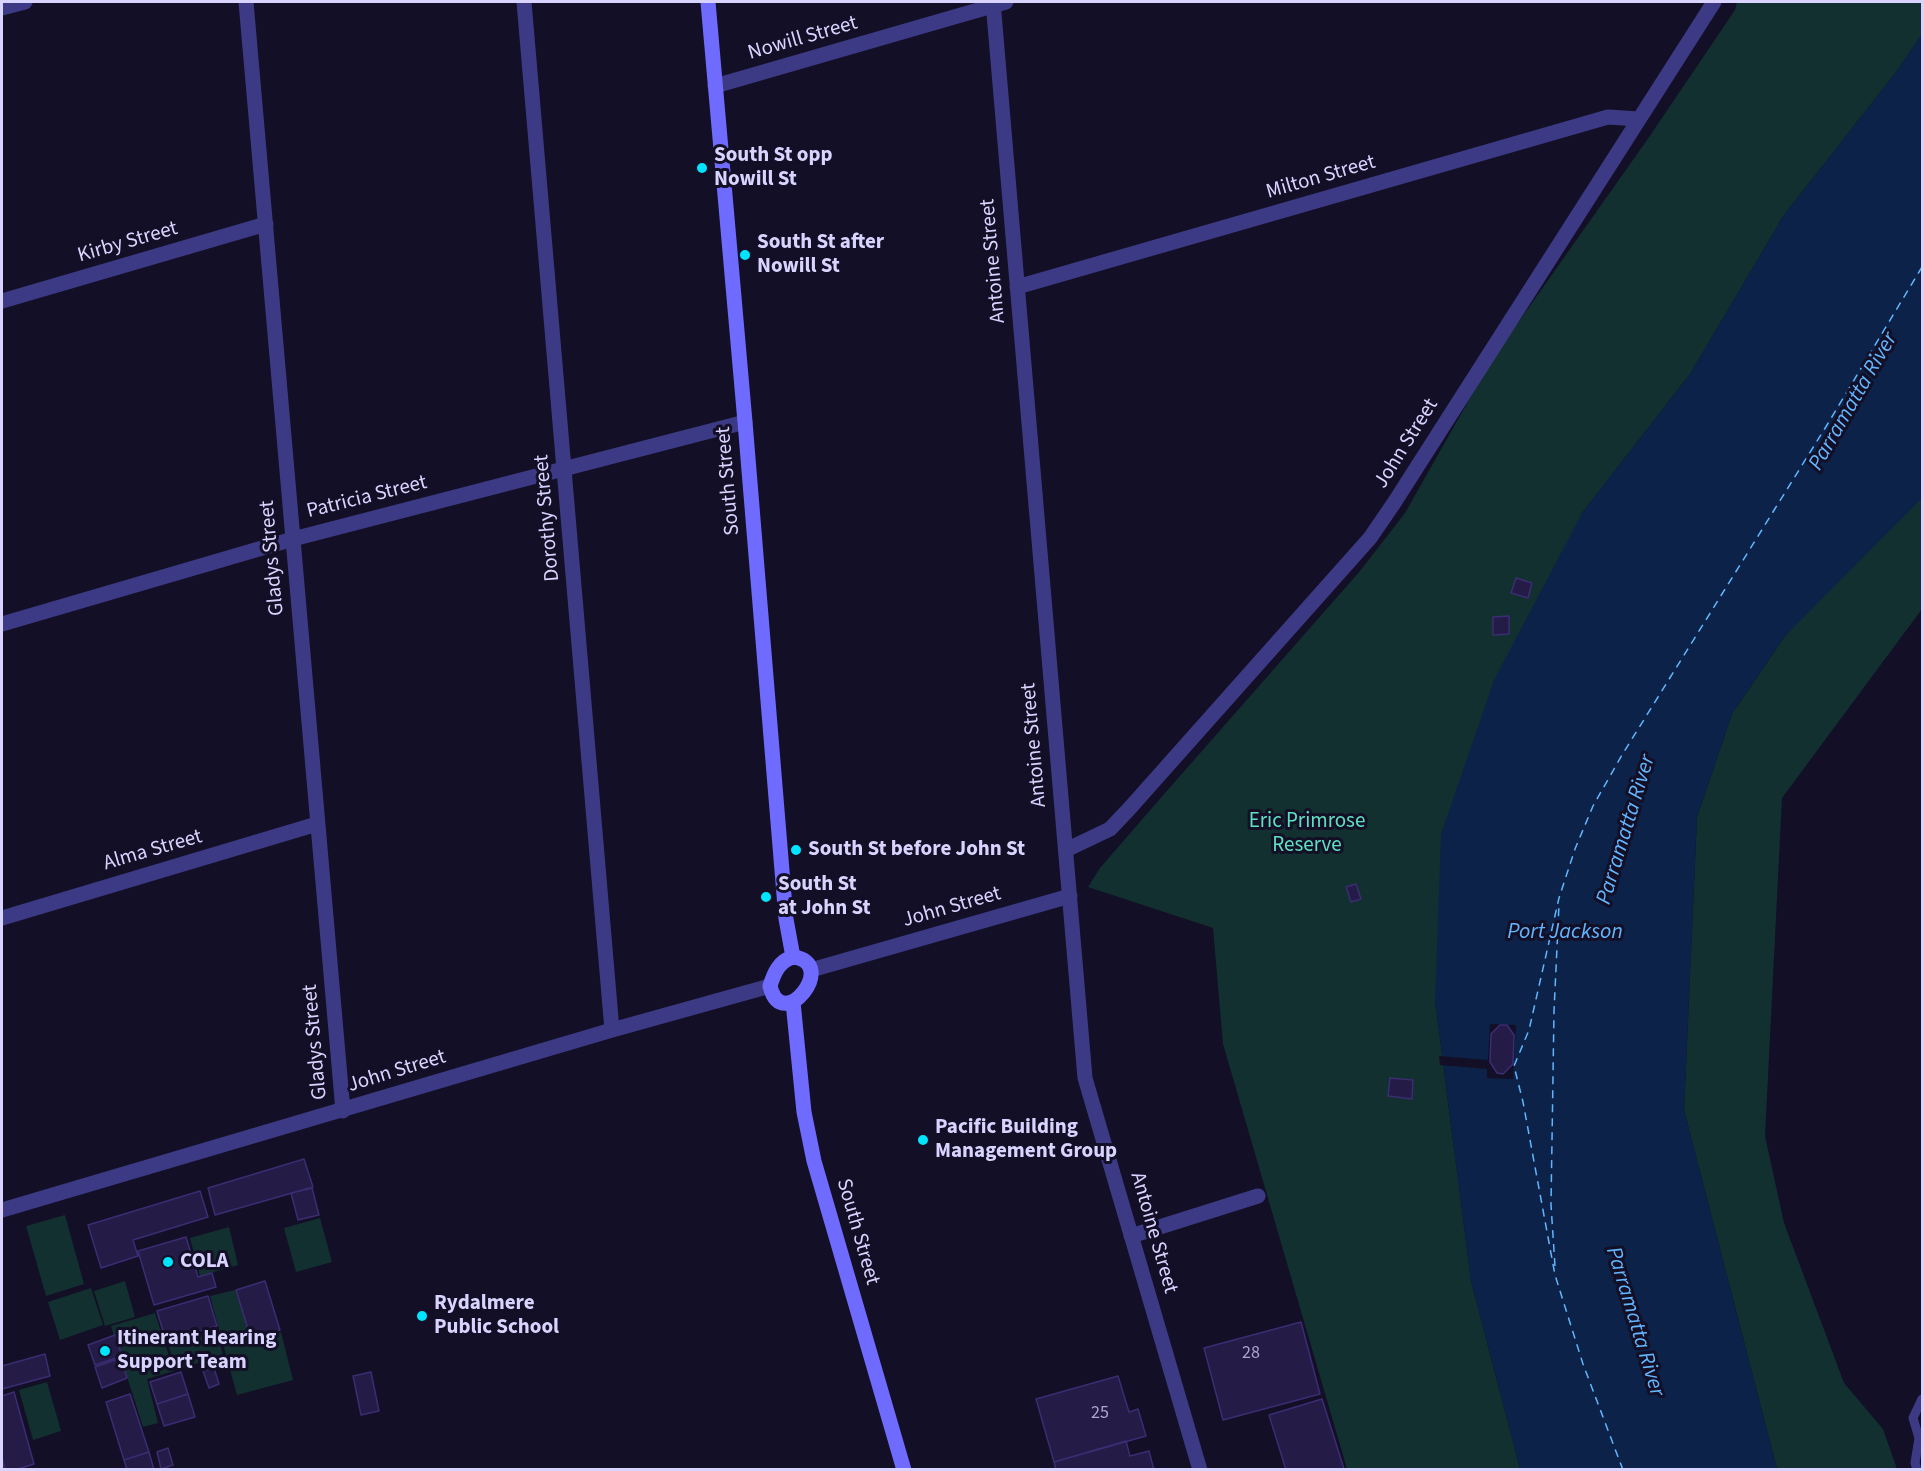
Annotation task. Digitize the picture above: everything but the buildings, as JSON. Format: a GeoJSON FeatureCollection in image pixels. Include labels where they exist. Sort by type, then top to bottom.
{"type":"FeatureCollection","features":[{"type":"Feature","properties":{"kind":"street"},"geometry":{"type":"LineString","coordinates":[[2,8],[25,2]]}},
{"type":"Feature","properties":{"kind":"street","name":"Gladys Street"},"geometry":{"type":"LineString","coordinates":[[246,2],[343,1110]]}},
{"type":"Feature","properties":{"kind":"street","name":"Dorothy Street"},"geometry":{"type":"LineString","coordinates":[[524,2],[612,1030]]}},
{"type":"Feature","properties":{"kind":"street","name":"South Street"},"geometry":{"type":"LineString","coordinates":[[708,2],[786,919],[793,957]]}},
{"type":"Feature","properties":{"kind":"street","name":"John Street"},"geometry":{"type":"LineString","coordinates":[[1066,850],[1110,829],[1130,809],[1359,552],[1394,503],[1714,2]]}},
{"type":"Feature","properties":{"kind":"street","name":"Nowill Street"},"geometry":{"type":"LineString","coordinates":[[715,86],[997,3]]}},
{"type":"Feature","properties":{"kind":"street","name":"Antoine Street"},"geometry":{"type":"LineString","coordinates":[[997,3],[1017,287],[1085,1078],[1200,1470]]}},
{"type":"Feature","properties":{"kind":"street","name":"Milton Street"},"geometry":{"type":"LineString","coordinates":[[1017,287],[1608,117],[1639,119]]}},
{"type":"Feature","properties":{"kind":"street","name":"Kirby Street"},"geometry":{"type":"LineString","coordinates":[[2,301],[266,224]]}},
{"type":"Feature","properties":{"kind":"street","name":"Patricia Street"},"geometry":{"type":"LineString","coordinates":[[2,624],[293,539],[745,422]]}},
{"type":"Feature","properties":{"kind":"street","name":"Alma Street"},"geometry":{"type":"LineString","coordinates":[[2,918],[317,824]]}},
{"type":"Feature","properties":{"kind":"street","name":"John Street"},"geometry":{"type":"LineString","coordinates":[[811,970],[1070,896]]}},
{"type":"Feature","properties":{"kind":"street"},"geometry":{"type":"LineString","coordinates":[[793,957],[805,960],[811,970],[809,983],[798,999],[786,1003],[778,1001],[772,994],[770,986],[780,965],[786,959],[793,957]]}},
{"type":"Feature","properties":{"kind":"street","name":"John Street"},"geometry":{"type":"LineString","coordinates":[[2,1210],[612,1030],[770,986]]}},
{"type":"Feature","properties":{"kind":"street","name":"South Street"},"geometry":{"type":"LineString","coordinates":[[793,1002],[804,1112],[814,1161],[904,1470]]}},
{"type":"Feature","properties":{"kind":"street"},"geometry":{"type":"LineString","coordinates":[[1131,1236],[1258,1196]]}},
{"type":"Feature","properties":{"kind":"lane"},"geometry":{"type":"LineString","coordinates":[[1917,1470],[1915,1463],[1921,1439],[1913,1418],[1923,1399]]}},
{"type":"Feature","properties":{"kind":"green space","name":"Eric Primrose Reserve"},"geometry":{"type":"Polygon","coordinates":[[[1737,2],[1922,2],[1922,34],[1897,71],[1784,215],[1690,374],[1582,513],[1435,1000],[1471,1281],[1520,1469],[1347,1469],[1223,1044],[1213,928],[1088,887],[1100,868],[1360,571],[1405,513],[1491,361],[1647,140],[1735,10],[1737,2]]]}},
{"type":"Feature","properties":{"kind":"green space"},"geometry":{"type":"Polygon","coordinates":[[[1922,492],[1922,609],[1782,798],[1765,1136],[1784,1223],[1844,1383],[1883,1429],[1897,1469],[1777,1469],[1684,1110],[1697,817],[1732,714],[1785,636],[1922,492]]]}},
{"type":"Feature","properties":{"kind":"green space"},"geometry":{"type":"Polygon","coordinates":[[[65,1215],[84,1284],[46,1296],[26,1226],[65,1215]]]}},
{"type":"Feature","properties":{"kind":"green space"},"geometry":{"type":"Polygon","coordinates":[[[320,1218],[332,1262],[296,1272],[284,1228],[320,1218]]]}},
{"type":"Feature","properties":{"kind":"green space"},"geometry":{"type":"Polygon","coordinates":[[[229,1227],[238,1265],[200,1276],[190,1238],[229,1227]]]}},
{"type":"Feature","properties":{"kind":"green space"},"geometry":{"type":"Polygon","coordinates":[[[125,1281],[135,1317],[105,1326],[94,1291],[125,1281]]]}},
{"type":"Feature","properties":{"kind":"green space"},"geometry":{"type":"Polygon","coordinates":[[[91,1288],[103,1325],[60,1340],[48,1302],[91,1288]]]}},
{"type":"Feature","properties":{"kind":"green space"},"geometry":{"type":"Polygon","coordinates":[[[235,1290],[252,1341],[281,1332],[293,1380],[237,1395],[210,1296],[235,1290]]]}},
{"type":"Feature","properties":{"kind":"green space"},"geometry":{"type":"Polygon","coordinates":[[[155,1313],[174,1371],[147,1379],[158,1423],[143,1427],[111,1326],[155,1313]]]}},
{"type":"Feature","properties":{"kind":"green space"},"geometry":{"type":"Polygon","coordinates":[[[216,1330],[223,1355],[176,1370],[168,1344],[216,1330]]]}},
{"type":"Feature","properties":{"kind":"green space"},"geometry":{"type":"Polygon","coordinates":[[[47,1382],[61,1431],[33,1440],[19,1390],[47,1382]]]}},
{"type":"Feature","properties":{"kind":"water","name":"Port Jackson"},"geometry":{"type":"Polygon","coordinates":[[[1922,34],[1922,498],[1785,636],[1732,714],[1697,817],[1684,1110],[1777,1469],[1520,1469],[1471,1281],[1435,1000],[1441,834],[1494,680],[1582,513],[1690,374],[1784,215],[1897,71],[1922,34]]]}},
{"type":"Feature","properties":{"kind":"pier"},"geometry":{"type":"Polygon","coordinates":[[[1490,1024],[1516,1025],[1513,1079],[1487,1078],[1487,1069],[1440,1065],[1439,1056],[1488,1060],[1490,1024]]]}},
{"type":"Feature","properties":{"kind":"ferry route"},"geometry":{"type":"LineString","coordinates":[[1623,1470],[1583,1364],[1555,1275],[1523,1102],[1514,1066],[1529,1030],[1559,898],[1575,849],[1593,806],[1622,755],[1827,425],[1922,267]]}},
{"type":"Feature","properties":{"kind":"ferry route"},"geometry":{"type":"LineString","coordinates":[[1555,1266],[1551,1205],[1554,1011],[1559,905]]}},
{"type":"Feature","properties":{"kind":"place","name":"South St opp Nowill St"},"geometry":{"type":"Point","coordinates":[702,168]}},
{"type":"Feature","properties":{"kind":"place","name":"South St after Nowill St"},"geometry":{"type":"Point","coordinates":[745,255]}},
{"type":"Feature","properties":{"kind":"place","name":"South St before John St"},"geometry":{"type":"Point","coordinates":[796,850]}},
{"type":"Feature","properties":{"kind":"place","name":"South St at John St"},"geometry":{"type":"Point","coordinates":[766,897]}},
{"type":"Feature","properties":{"kind":"place","name":"Pacific Building Management Group"},"geometry":{"type":"Point","coordinates":[923,1140]}},
{"type":"Feature","properties":{"kind":"place","name":"COLA"},"geometry":{"type":"Point","coordinates":[168,1262]}},
{"type":"Feature","properties":{"kind":"place","name":"Rydalmere Public School"},"geometry":{"type":"Point","coordinates":[422,1316]}},
{"type":"Feature","properties":{"kind":"place","name":"Itinerant Hearing Support Team"},"geometry":{"type":"Point","coordinates":[105,1351]}},
{"type":"Feature","properties":{"kind":"water label","name":"Parramatta River"},"geometry":{"type":"Point","coordinates":[1854,402]}},
{"type":"Feature","properties":{"kind":"water label","name":"Parramatta River"},"geometry":{"type":"Point","coordinates":[1627,830]}},
{"type":"Feature","properties":{"kind":"water label","name":"Parramatta River"},"geometry":{"type":"Point","coordinates":[1634,1322]}}]}
